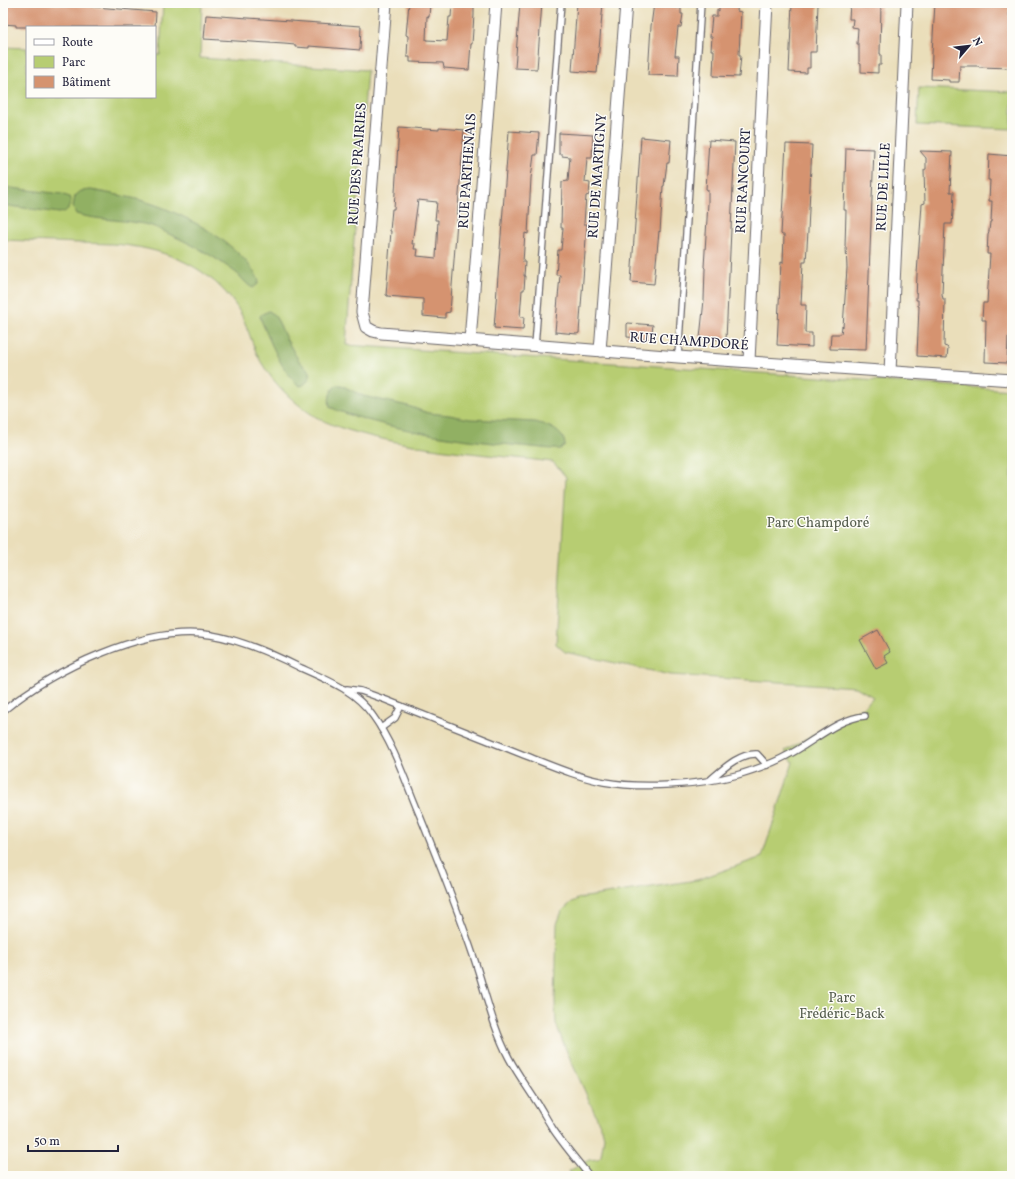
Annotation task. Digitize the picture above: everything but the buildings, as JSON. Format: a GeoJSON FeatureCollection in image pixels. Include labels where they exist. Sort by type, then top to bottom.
{"type":"FeatureCollection","features":[{"type":"Feature","properties":{"kind":"street","name":"RUE DES PRAIRIES"},"geometry":{"type":"LineString","coordinates":[[366,327],[362,312],[386,3]]}},
{"type":"Feature","properties":{"kind":"street","name":"RUE PARTHENAIS"},"geometry":{"type":"LineString","coordinates":[[470,341],[496,3]]}},
{"type":"Feature","properties":{"kind":"street","name":"RUE DE MARTIGNY"},"geometry":{"type":"LineString","coordinates":[[600,351],[626,3]]}},
{"type":"Feature","properties":{"kind":"street","name":"RUE RANCOURT"},"geometry":{"type":"LineString","coordinates":[[749,361],[767,3]]}},
{"type":"Feature","properties":{"kind":"street","name":"RUE DE LILLE"},"geometry":{"type":"LineString","coordinates":[[890,372],[907,3]]}},
{"type":"Feature","properties":{"kind":"street","name":"RUE CHAMPDORÉ"},"geometry":{"type":"LineString","coordinates":[[366,327],[373,331],[470,341],[1012,380]]}},
{"type":"Feature","properties":{"kind":"lane"},"geometry":{"type":"LineString","coordinates":[[535,346],[561,3]]}},
{"type":"Feature","properties":{"kind":"lane"},"geometry":{"type":"LineString","coordinates":[[678,357],[701,3]]}},
{"type":"Feature","properties":{"kind":"lane"},"geometry":{"type":"LineString","coordinates":[[3,711],[65,670],[86,660],[131,643],[161,636],[180,634],[210,635],[260,649],[274,654],[344,688],[361,692],[401,706],[551,766],[603,782],[645,785],[709,780],[737,775],[767,765],[788,755],[852,718],[865,716]]}},
{"type":"Feature","properties":{"kind":"lane"},"geometry":{"type":"LineString","coordinates":[[344,688],[367,708],[381,728],[395,756],[455,905],[509,1058],[552,1127],[587,1172]]}},
{"type":"Feature","properties":{"kind":"lane"},"geometry":{"type":"LineString","coordinates":[[381,728],[395,718],[401,706]]}},
{"type":"Feature","properties":{"kind":"lane"},"geometry":{"type":"LineString","coordinates":[[709,780],[734,761],[747,755],[757,754],[767,765]]}},
{"type":"Feature","properties":{"kind":"green space","name":"Parc Frédéric-Back"},"geometry":{"type":"Polygon","coordinates":[[[163,3],[202,3],[200,58],[367,70],[346,345],[1012,390],[1012,1176],[572,1176],[569,1171],[589,1160],[598,1159],[601,1156],[604,1137],[602,1129],[556,1024],[555,1001],[557,924],[562,911],[572,902],[580,898],[697,880],[762,857],[793,762],[785,751],[866,705],[873,697],[856,687],[671,675],[565,652],[556,644],[566,477],[553,462],[463,452],[395,442],[349,430],[318,418],[303,408],[272,379],[256,352],[241,314],[220,287],[208,276],[179,259],[164,253],[125,245],[3,240],[3,47],[26,48],[26,98],[156,98],[156,55],[160,55],[163,3]]]}},
{"type":"Feature","properties":{"kind":"green space"},"geometry":{"type":"Polygon","coordinates":[[[919,88],[1012,92],[1012,129],[917,125],[919,88]]]}},
{"type":"Feature","properties":{"kind":"green space"},"geometry":{"type":"Polygon","coordinates":[[[3,187],[62,194],[69,197],[71,200],[70,205],[64,212],[59,213],[3,205],[3,187]]]}},
{"type":"Feature","properties":{"kind":"green space"},"geometry":{"type":"Polygon","coordinates":[[[91,190],[145,202],[167,209],[198,224],[228,244],[241,256],[252,268],[259,281],[258,284],[253,288],[235,272],[212,256],[154,227],[133,222],[94,218],[76,214],[73,207],[75,196],[81,191],[91,190]]]}},
{"type":"Feature","properties":{"kind":"green space"},"geometry":{"type":"Polygon","coordinates":[[[269,311],[278,321],[297,358],[310,372],[308,380],[301,386],[295,382],[283,367],[261,320],[260,316],[269,311]]]}},
{"type":"Feature","properties":{"kind":"green space"},"geometry":{"type":"Polygon","coordinates":[[[337,385],[341,385],[363,396],[408,406],[428,413],[470,419],[535,422],[550,427],[559,433],[562,436],[565,446],[560,449],[552,449],[459,439],[412,431],[367,420],[343,413],[330,407],[330,395],[337,385]]]}},
{"type":"Feature","properties":{"kind":"park label","name":"Parc Champdoré"},"geometry":{"type":"Point","coordinates":[818,523]}}]}
